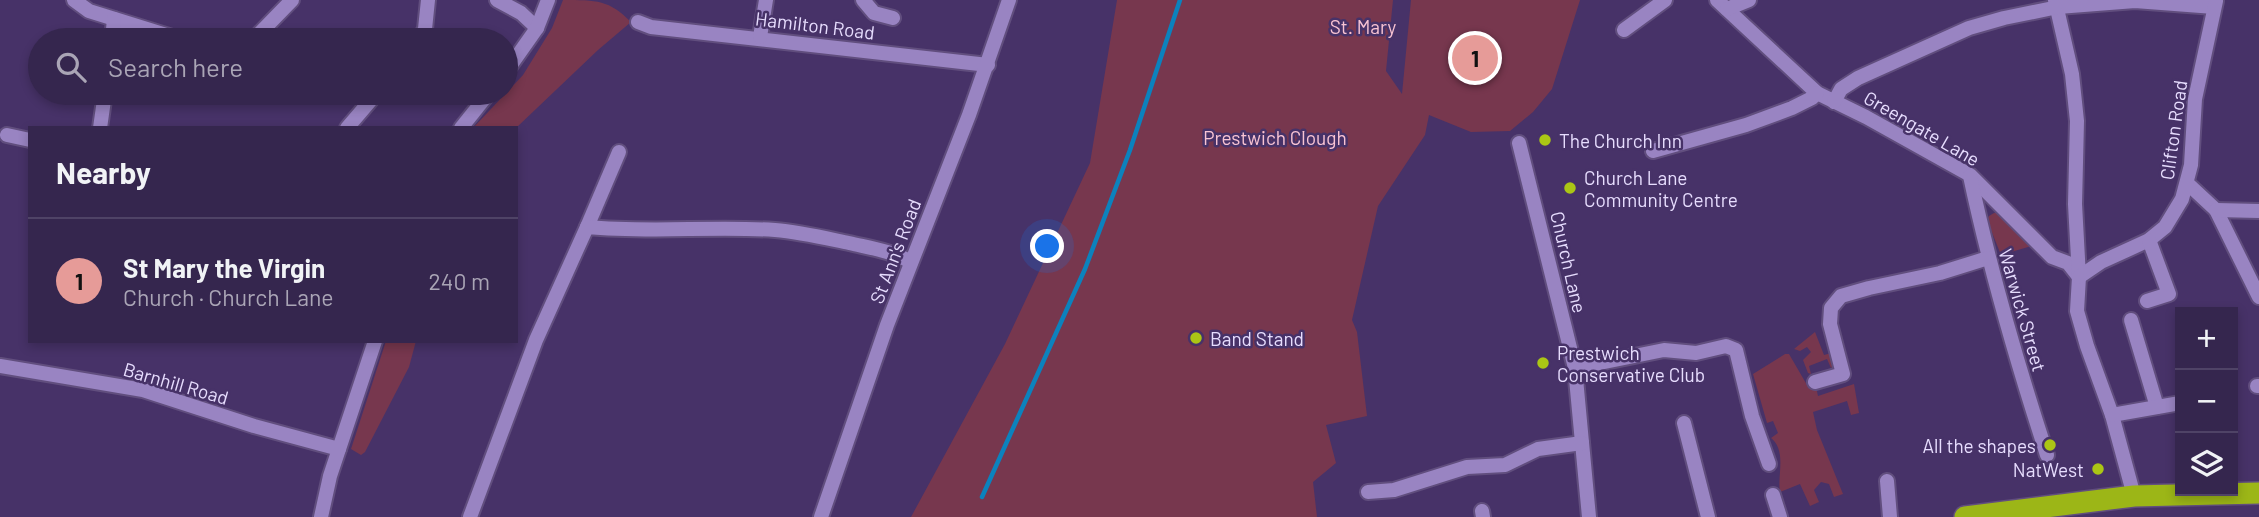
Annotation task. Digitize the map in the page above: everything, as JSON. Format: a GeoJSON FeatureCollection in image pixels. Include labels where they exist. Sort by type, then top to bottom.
{"type":"FeatureCollection","features":[{"type":"Feature","properties":{"kind":"highway"},"geometry":{"type":"LineString","coordinates":[[1965,517],[2134,496],[2259,494]]}},
{"type":"Feature","properties":{"kind":"street"},"geometry":{"type":"LineString","coordinates":[[74,0],[89,11],[143,28]]}},
{"type":"Feature","properties":{"kind":"street"},"geometry":{"type":"LineString","coordinates":[[265,28],[292,0]]}},
{"type":"Feature","properties":{"kind":"street"},"geometry":{"type":"LineString","coordinates":[[425,28],[429,0]]}},
{"type":"Feature","properties":{"kind":"street"},"geometry":{"type":"LineString","coordinates":[[497,0],[521,13],[537,28]]}},
{"type":"Feature","properties":{"kind":"street"},"geometry":{"type":"LineString","coordinates":[[760,37],[766,0]]}},
{"type":"Feature","properties":{"kind":"street"},"geometry":{"type":"LineString","coordinates":[[863,0],[874,13],[894,18]]}},
{"type":"Feature","properties":{"kind":"street","name":"St Ann's Road"},"geometry":{"type":"LineString","coordinates":[[821,517],[911,262],[988,65],[1009,0]]}},
{"type":"Feature","properties":{"kind":"street"},"geometry":{"type":"LineString","coordinates":[[1624,30],[1665,0]]}},
{"type":"Feature","properties":{"kind":"street"},"geometry":{"type":"LineString","coordinates":[[1722,5],[1749,0]]}},
{"type":"Feature","properties":{"kind":"street"},"geometry":{"type":"LineString","coordinates":[[518,55],[537,28],[543,1]]}},
{"type":"Feature","properties":{"kind":"street"},"geometry":{"type":"LineString","coordinates":[[1834,102],[1847,84],[1969,28],[2056,4],[2135,1],[2215,3]]}},
{"type":"Feature","properties":{"kind":"street","name":"Clifton Road"},"geometry":{"type":"LineString","coordinates":[[2079,277],[2101,262],[2150,240],[2165,227],[2182,199],[2191,165],[2196,99],[2215,3]]}},
{"type":"Feature","properties":{"kind":"street"},"geometry":{"type":"LineString","coordinates":[[2056,4],[2072,74],[2077,121],[2077,311],[2112,415],[2134,496]]}},
{"type":"Feature","properties":{"kind":"street","name":"Greengate Lane"},"geometry":{"type":"LineString","coordinates":[[1722,5],[1817,93],[1970,175],[2052,257],[2068,263],[2079,277]]}},
{"type":"Feature","properties":{"kind":"street"},"geometry":{"type":"LineString","coordinates":[[113,28],[114,19]]}},
{"type":"Feature","properties":{"kind":"street","name":"Hamilton Road"},"geometry":{"type":"LineString","coordinates":[[638,22],[651,27],[760,37],[988,65]]}},
{"type":"Feature","properties":{"kind":"street"},"geometry":{"type":"LineString","coordinates":[[1653,151],[1746,125],[1792,108],[1817,93]]}},
{"type":"Feature","properties":{"kind":"street"},"geometry":{"type":"LineString","coordinates":[[100,126],[103,105]]}},
{"type":"Feature","properties":{"kind":"street"},"geometry":{"type":"LineString","coordinates":[[349,126],[367,105]]}},
{"type":"Feature","properties":{"kind":"street"},"geometry":{"type":"LineString","coordinates":[[463,126],[479,105]]}},
{"type":"Feature","properties":{"kind":"street"},"geometry":{"type":"LineString","coordinates":[[7,135],[28,140]]}},
{"type":"Feature","properties":{"kind":"street","name":"Church Lane"},"geometry":{"type":"LineString","coordinates":[[1519,143],[1575,369],[1589,517]]}},
{"type":"Feature","properties":{"kind":"street"},"geometry":{"type":"LineString","coordinates":[[470,517],[536,340],[619,152]]}},
{"type":"Feature","properties":{"kind":"street","name":"Warwick Street"},"geometry":{"type":"LineString","coordinates":[[1970,175],[1988,258],[1996,275],[2046,455]]}},
{"type":"Feature","properties":{"kind":"street"},"geometry":{"type":"LineString","coordinates":[[2187,183],[2216,210],[2259,297]]}},
{"type":"Feature","properties":{"kind":"street"},"geometry":{"type":"LineString","coordinates":[[2216,210],[2259,211]]}},
{"type":"Feature","properties":{"kind":"street"},"geometry":{"type":"LineString","coordinates":[[587,227],[616,230],[778,230],[900,255],[911,262]]}},
{"type":"Feature","properties":{"kind":"street"},"geometry":{"type":"LineString","coordinates":[[2147,301],[2175,294],[2150,240]]}},
{"type":"Feature","properties":{"kind":"street"},"geometry":{"type":"LineString","coordinates":[[1815,382],[1843,374],[1830,324],[1832,308],[1841,296],[1940,273],[1988,258]]}},
{"type":"Feature","properties":{"kind":"street"},"geometry":{"type":"LineString","coordinates":[[2131,320],[2157,407]]}},
{"type":"Feature","properties":{"kind":"street"},"geometry":{"type":"LineString","coordinates":[[321,517],[339,449],[375,343]]}},
{"type":"Feature","properties":{"kind":"street"},"geometry":{"type":"LineString","coordinates":[[1575,369],[1664,350],[1696,353],[1726,346],[1736,350],[1752,416],[1769,464]]}},
{"type":"Feature","properties":{"kind":"street","name":"Barnhill Road"},"geometry":{"type":"LineString","coordinates":[[0,366],[143,390],[254,426],[339,449]]}},
{"type":"Feature","properties":{"kind":"street"},"geometry":{"type":"LineString","coordinates":[[2112,415],[2175,404]]}},
{"type":"Feature","properties":{"kind":"street"},"geometry":{"type":"LineString","coordinates":[[1685,423],[1708,517]]}},
{"type":"Feature","properties":{"kind":"street"},"geometry":{"type":"LineString","coordinates":[[1368,492],[1394,490],[1467,467],[1505,465],[1538,449],[1582,443]]}},
{"type":"Feature","properties":{"kind":"street"},"geometry":{"type":"LineString","coordinates":[[1887,481],[1890,517]]}},
{"type":"Feature","properties":{"kind":"street"},"geometry":{"type":"LineString","coordinates":[[1773,495],[1780,517]]}},
{"type":"Feature","properties":{"kind":"green space"},"geometry":{"type":"Polygon","coordinates":[[[563,0],[585,0],[609,5],[631,22],[518,126],[475,126],[495,105],[518,105],[518,80],[552,28],[563,0]]]}},
{"type":"Feature","properties":{"kind":"green space"},"geometry":{"type":"Polygon","coordinates":[[[1117,0],[1393,0],[1386,71],[1402,94],[1411,0],[1580,0],[1552,89],[1533,112],[1510,131],[1471,132],[1429,115],[1425,135],[1378,206],[1352,320],[1357,332],[1367,416],[1326,425],[1336,463],[1313,482],[1317,517],[911,517],[1005,344],[1090,163],[1117,0]]]}},
{"type":"Feature","properties":{"kind":"green space"},"geometry":{"type":"Polygon","coordinates":[[[1994,213],[1998,213],[2035,245],[2001,255],[1987,220],[1994,213]]]}},
{"type":"Feature","properties":{"kind":"green space"},"geometry":{"type":"Polygon","coordinates":[[[1815,332],[1824,355],[1835,352],[1836,364],[1831,368],[1827,359],[1809,366],[1811,374],[1808,373],[1803,360],[1811,352],[1807,347],[1800,351],[1794,349],[1815,332]]]}},
{"type":"Feature","properties":{"kind":"green space"},"geometry":{"type":"Polygon","coordinates":[[[385,343],[415,343],[409,367],[365,452],[361,455],[351,449],[385,343]]]}},
{"type":"Feature","properties":{"kind":"green space"},"geometry":{"type":"Polygon","coordinates":[[[1789,354],[1807,385],[1816,387],[1818,396],[1854,384],[1859,413],[1851,415],[1847,401],[1813,412],[1817,430],[1843,494],[1834,497],[1829,484],[1821,482],[1814,490],[1819,502],[1810,506],[1800,484],[1780,492],[1779,450],[1771,438],[1778,433],[1773,421],[1767,423],[1753,374],[1789,354]]]}},
{"type":"Feature","properties":{"kind":"waterway"},"geometry":{"type":"LineString","coordinates":[[982,497],[1085,269],[1130,150],[1180,0]]}},
{"type":"Feature","properties":{"kind":"place","name":"St Mary the Virgin"},"geometry":{"type":"Point","coordinates":[1475,58]}},
{"type":"Feature","properties":{"kind":"place","name":"The Church Inn"},"geometry":{"type":"Point","coordinates":[1545,140]}},
{"type":"Feature","properties":{"kind":"place","name":"Church Lane Community Centre"},"geometry":{"type":"Point","coordinates":[1570,188]}},
{"type":"Feature","properties":{"kind":"place","name":"Band Stand"},"geometry":{"type":"Point","coordinates":[1196,338]}},
{"type":"Feature","properties":{"kind":"place","name":"Prestwich Conservative Club"},"geometry":{"type":"Point","coordinates":[1543,363]}},
{"type":"Feature","properties":{"kind":"place","name":"All the shapes"},"geometry":{"type":"Point","coordinates":[2050,445]}},
{"type":"Feature","properties":{"kind":"place","name":"NatWest"},"geometry":{"type":"Point","coordinates":[2098,469]}},
{"type":"Feature","properties":{"kind":"park label","name":"St. Mary"},"geometry":{"type":"Point","coordinates":[1363,26]}},
{"type":"Feature","properties":{"kind":"park label","name":"Prestwich Clough"},"geometry":{"type":"Point","coordinates":[1275,137]}}]}
